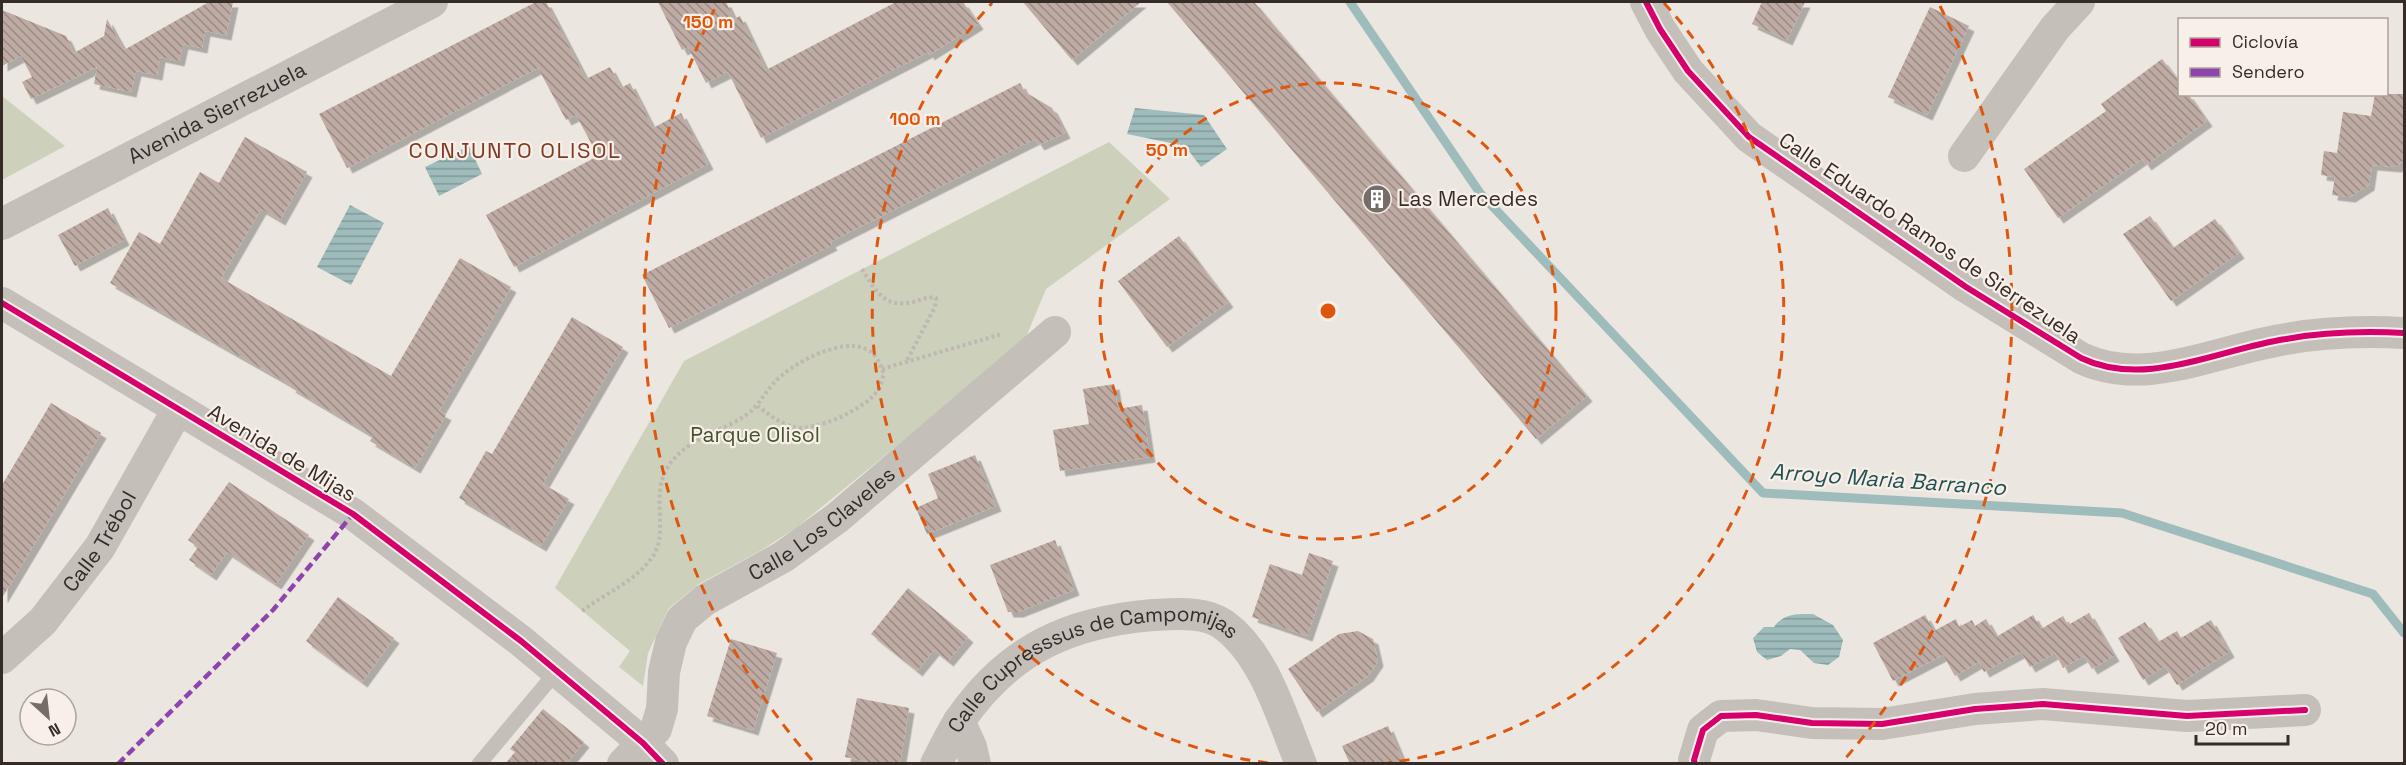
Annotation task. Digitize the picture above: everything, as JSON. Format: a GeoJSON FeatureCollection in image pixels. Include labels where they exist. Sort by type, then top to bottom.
{"type":"FeatureCollection","features":[{"type":"Feature","properties":{"kind":"street","name":"Avenida Sierrezuela"},"geometry":{"type":"LineString","coordinates":[[2,224],[432,2]]}},
{"type":"Feature","properties":{"kind":"street","name":"Calle Eduardo Ramos de Sierrezuela"},"geometry":{"type":"LineString","coordinates":[[1646,2],[1660,29],[1688,71],[1749,137],[1966,287],[2081,358],[2098,366],[2120,370],[2156,368],[2284,339],[2329,333],[2404,333]]}},
{"type":"Feature","properties":{"kind":"street"},"geometry":{"type":"LineString","coordinates":[[1964,156],[2055,28],[2079,2]]}},
{"type":"Feature","properties":{"kind":"street","name":"Avenida de Mijas"},"geometry":{"type":"LineString","coordinates":[[2,303],[353,514],[521,641],[557,671],[643,757]]}},
{"type":"Feature","properties":{"kind":"street","name":"Calle Los Claveles"},"geometry":{"type":"LineString","coordinates":[[643,757],[662,709],[664,672],[671,642],[682,619],[705,600],[783,557],[837,518],[1055,332]]}},
{"type":"Feature","properties":{"kind":"street","name":"Calle Trébol"},"geometry":{"type":"LineString","coordinates":[[2,658],[43,621],[100,547],[178,410]]}},
{"type":"Feature","properties":{"kind":"street","name":"Calle Cupresssus de Campomijas"},"geometry":{"type":"LineString","coordinates":[[936,764],[959,721],[987,685],[1014,660],[1054,637],[1124,618],[1174,614],[1202,616],[1223,624],[1245,644],[1261,668],[1301,764]]}},
{"type":"Feature","properties":{"kind":"street"},"geometry":{"type":"LineString","coordinates":[[1695,764],[1703,730],[1721,716],[1756,715],[1812,723],[1882,723],[1975,709],[2043,704],[2187,716],[2305,710]]}},
{"type":"Feature","properties":{"kind":"street"},"geometry":{"type":"LineString","coordinates":[[959,721],[971,747],[975,764]]}},
{"type":"Feature","properties":{"kind":"lane"},"geometry":{"type":"LineString","coordinates":[[479,764],[557,671]]}},
{"type":"Feature","properties":{"kind":"path"},"geometry":{"type":"LineString","coordinates":[[862,269],[877,294],[884,299],[900,303],[928,297],[936,298],[935,307],[906,362]]}},
{"type":"Feature","properties":{"kind":"path"},"geometry":{"type":"LineString","coordinates":[[882,369],[1008,332]]}},
{"type":"Feature","properties":{"kind":"path"},"geometry":{"type":"LineString","coordinates":[[582,611],[641,572],[655,553],[660,530],[658,506],[661,478],[673,459],[694,443],[734,423],[758,406],[773,384],[793,366],[825,351],[848,345],[867,349],[879,359],[884,374],[877,392],[847,415],[820,425],[797,428],[774,419],[758,406]]}},
{"type":"Feature","properties":{"kind":"green space"},"geometry":{"type":"Polygon","coordinates":[[[2,96],[65,146],[2,180],[2,96]]]}},
{"type":"Feature","properties":{"kind":"green space","name":"Parque Olisol"},"geometry":{"type":"Polygon","coordinates":[[[1109,142],[1170,199],[1046,289],[1024,342],[796,528],[760,551],[699,584],[669,608],[648,653],[643,686],[619,667],[630,651],[555,588],[684,361],[1109,142]]]}},
{"type":"Feature","properties":{"kind":"water"},"geometry":{"type":"Polygon","coordinates":[[[1135,108],[1204,115],[1227,149],[1201,167],[1185,146],[1127,134],[1135,108]]]}},
{"type":"Feature","properties":{"kind":"water"},"geometry":{"type":"Polygon","coordinates":[[[469,146],[482,174],[439,196],[425,167],[469,146]]]}},
{"type":"Feature","properties":{"kind":"water"},"geometry":{"type":"Polygon","coordinates":[[[350,205],[384,223],[351,285],[317,267],[350,205]]]}},
{"type":"Feature","properties":{"kind":"water"},"geometry":{"type":"Polygon","coordinates":[[[1813,614],[1833,625],[1843,640],[1839,657],[1828,665],[1814,663],[1800,650],[1790,649],[1781,656],[1767,660],[1757,652],[1753,638],[1764,627],[1774,627],[1782,619],[1791,615],[1813,614]]]}},
{"type":"Feature","properties":{"kind":"building"},"geometry":{"type":"Polygon","coordinates":[[[209,2],[233,2],[226,35],[205,31],[202,48],[183,44],[179,61],[160,57],[157,75],[136,71],[131,92],[94,84],[97,67],[31,99],[22,82],[32,77],[21,56],[2,66],[2,10],[66,36],[74,53],[104,36],[107,19],[124,50],[209,2]]]}},
{"type":"Feature","properties":{"kind":"building"},"geometry":{"type":"Polygon","coordinates":[[[536,2],[546,2],[586,79],[610,67],[621,88],[630,83],[653,128],[681,113],[708,164],[514,267],[486,215],[598,156],[576,115],[566,120],[538,68],[347,168],[319,114],[536,2]]]}},
{"type":"Feature","properties":{"kind":"building"},"geometry":{"type":"Polygon","coordinates":[[[658,2],[726,2],[734,19],[740,16],[766,70],[896,2],[963,2],[978,24],[929,55],[928,52],[761,138],[728,72],[706,83],[688,47],[682,50],[658,2]]]}},
{"type":"Feature","properties":{"kind":"building"},"geometry":{"type":"Polygon","coordinates":[[[1023,2],[1141,2],[1072,60],[1023,2]]]}},
{"type":"Feature","properties":{"kind":"building","name":"Las Mercedes"},"geometry":{"type":"Polygon","coordinates":[[[1167,2],[1254,2],[1587,396],[1536,439],[1167,2]]]}},
{"type":"Feature","properties":{"kind":"building"},"geometry":{"type":"Polygon","coordinates":[[[1762,2],[1805,2],[1787,40],[1752,24],[1762,2]]]}},
{"type":"Feature","properties":{"kind":"building"},"geometry":{"type":"Polygon","coordinates":[[[1930,7],[1969,26],[1927,115],[1888,97],[1930,7]]]}},
{"type":"Feature","properties":{"kind":"building"},"geometry":{"type":"Polygon","coordinates":[[[2162,59],[2178,80],[2178,96],[2189,96],[2207,121],[2146,165],[2142,159],[2058,218],[2024,169],[2106,111],[2101,104],[2162,59]]]}},
{"type":"Feature","properties":{"kind":"building"},"geometry":{"type":"Polygon","coordinates":[[[1020,83],[1025,92],[1052,108],[1065,133],[1039,145],[1035,139],[830,242],[832,245],[669,328],[642,275],[1020,83]]]}},
{"type":"Feature","properties":{"kind":"building"},"geometry":{"type":"Polygon","coordinates":[[[2404,94],[2404,160],[2396,167],[2372,165],[2369,185],[2350,197],[2332,195],[2335,177],[2321,175],[2324,151],[2337,153],[2343,112],[2371,116],[2375,96],[2404,94]]]}},
{"type":"Feature","properties":{"kind":"building"},"geometry":{"type":"Polygon","coordinates":[[[245,137],[307,172],[280,220],[261,209],[221,278],[391,376],[460,258],[511,287],[439,411],[446,415],[415,468],[370,441],[373,436],[290,387],[291,385],[110,283],[139,232],[160,244],[200,172],[219,183],[245,137]]]}},
{"type":"Feature","properties":{"kind":"building"},"geometry":{"type":"Polygon","coordinates":[[[108,208],[124,240],[75,266],[58,235],[108,208]]]}},
{"type":"Feature","properties":{"kind":"building"},"geometry":{"type":"Polygon","coordinates":[[[2150,216],[2173,248],[2215,219],[2239,253],[2171,301],[2123,234],[2150,216]]]}},
{"type":"Feature","properties":{"kind":"building"},"geometry":{"type":"Polygon","coordinates":[[[1179,236],[1228,302],[1167,347],[1118,281],[1179,236]]]}},
{"type":"Feature","properties":{"kind":"building"},"geometry":{"type":"Polygon","coordinates":[[[572,317],[623,347],[543,484],[569,499],[541,546],[459,498],[486,451],[492,454],[572,317]]]}},
{"type":"Feature","properties":{"kind":"building"},"geometry":{"type":"Polygon","coordinates":[[[1114,384],[1118,409],[1142,405],[1150,457],[1060,471],[1053,430],[1089,424],[1083,389],[1114,384]]]}},
{"type":"Feature","properties":{"kind":"building"},"geometry":{"type":"Polygon","coordinates":[[[51,403],[101,433],[2,598],[2,485],[51,403]]]}},
{"type":"Feature","properties":{"kind":"building"},"geometry":{"type":"Polygon","coordinates":[[[975,455],[996,506],[927,534],[916,508],[938,498],[928,474],[975,455]]]}},
{"type":"Feature","properties":{"kind":"building"},"geometry":{"type":"Polygon","coordinates":[[[229,482],[309,535],[276,584],[227,552],[211,575],[189,560],[198,547],[188,540],[229,482]]]}},
{"type":"Feature","properties":{"kind":"building"},"geometry":{"type":"Polygon","coordinates":[[[1055,540],[1074,590],[1018,612],[1008,612],[990,565],[1055,540]]]}},
{"type":"Feature","properties":{"kind":"building"},"geometry":{"type":"Polygon","coordinates":[[[1309,553],[1333,561],[1307,636],[1252,617],[1270,564],[1302,575],[1309,553]]]}},
{"type":"Feature","properties":{"kind":"building"},"geometry":{"type":"Polygon","coordinates":[[[908,588],[968,637],[948,661],[934,650],[917,671],[871,634],[908,588]]]}},
{"type":"Feature","properties":{"kind":"building"},"geometry":{"type":"Polygon","coordinates":[[[338,597],[394,638],[362,682],[306,641],[338,597]]]}},
{"type":"Feature","properties":{"kind":"building"},"geometry":{"type":"Polygon","coordinates":[[[2089,613],[2114,656],[2092,669],[2084,656],[2063,668],[2055,653],[2030,667],[2021,652],[1984,672],[1979,662],[1955,676],[1943,655],[1893,681],[1873,643],[1925,615],[1934,631],[1956,619],[1959,627],[1972,620],[1975,626],[1986,619],[1996,637],[2033,615],[2041,629],[2063,616],[2068,625],[2089,613]]]}},
{"type":"Feature","properties":{"kind":"building"},"geometry":{"type":"Polygon","coordinates":[[[2211,620],[2229,652],[2177,685],[2165,666],[2143,680],[2118,638],[2145,622],[2158,642],[2177,631],[2181,638],[2211,620]]]}},
{"type":"Feature","properties":{"kind":"building"},"geometry":{"type":"Polygon","coordinates":[[[1358,631],[1373,639],[1378,661],[1368,676],[1317,712],[1288,669],[1339,634],[1358,631]]]}},
{"type":"Feature","properties":{"kind":"building"},"geometry":{"type":"Polygon","coordinates":[[[731,639],[777,653],[753,730],[707,716],[731,639]]]}},
{"type":"Feature","properties":{"kind":"building"},"geometry":{"type":"Polygon","coordinates":[[[857,698],[909,708],[900,764],[877,764],[845,757],[857,698]]]}},
{"type":"Feature","properties":{"kind":"building"},"geometry":{"type":"Polygon","coordinates":[[[543,709],[584,742],[566,764],[505,764],[515,752],[510,749],[543,709]]]}},
{"type":"Feature","properties":{"kind":"building"},"geometry":{"type":"Polygon","coordinates":[[[1388,726],[1404,764],[1350,764],[1342,746],[1388,726]]]}},
{"type":"Feature","properties":{"kind":"waterway","name":"Arroyo Maria Barranco"},"geometry":{"type":"LineString","coordinates":[[1350,2],[1480,193],[1763,493],[2122,513],[2373,594],[2404,633]]}},
{"type":"Feature","properties":{"kind":"marked path"},"geometry":{"type":"LineString","coordinates":[[118,764],[273,610],[353,514]]}},
{"type":"Feature","properties":{"kind":"cycle path"},"geometry":{"type":"LineString","coordinates":[[1646,2],[1660,29],[1688,71],[1749,137],[1966,287],[2081,358],[2106,366],[2131,370],[2157,368],[2183,364],[2261,344],[2315,335],[2404,333]]}},
{"type":"Feature","properties":{"kind":"cycle path"},"geometry":{"type":"LineString","coordinates":[[2,303],[353,514],[521,641],[643,743],[663,764]]}},
{"type":"Feature","properties":{"kind":"cycle path"},"geometry":{"type":"LineString","coordinates":[[1695,764],[1694,760],[1703,730],[1721,716],[1756,715],[1812,723],[1882,724],[1975,709],[2043,704],[2187,716],[2305,710]]}},
{"type":"Feature","properties":{"kind":"place","name":"Las Mercedes"},"geometry":{"type":"Point","coordinates":[1377,199]}},
{"type":"Feature","properties":{"kind":"district","name":"CONJUNTO OLISOL"},"geometry":{"type":"Point","coordinates":[515,150]}}]}
